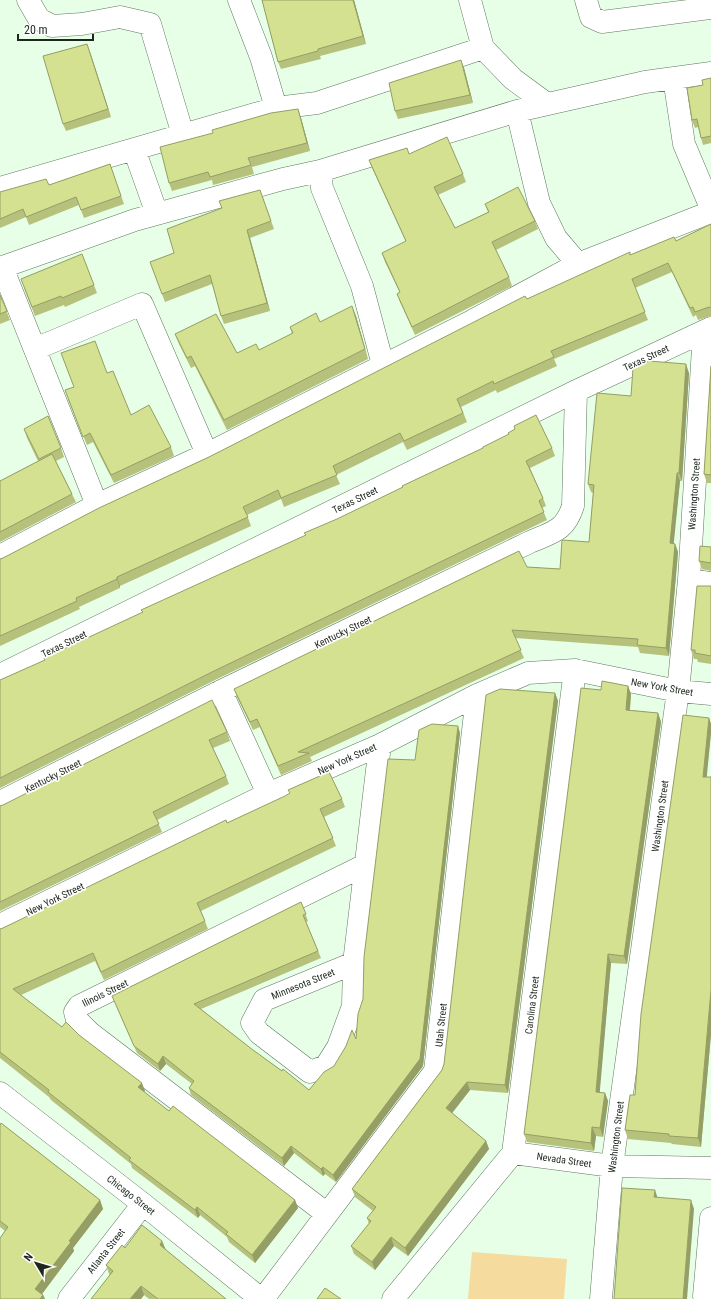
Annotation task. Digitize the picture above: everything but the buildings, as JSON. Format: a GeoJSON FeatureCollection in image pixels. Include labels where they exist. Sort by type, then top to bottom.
{"type":"FeatureCollection","features":[{"type":"Feature","properties":{"kind":"street"},"geometry":{"type":"LineString","coordinates":[[28,0],[38,19],[52,26],[82,24],[120,17],[150,24],[184,135]]}},
{"type":"Feature","properties":{"kind":"street"},"geometry":{"type":"LineString","coordinates":[[239,0],[261,57],[276,108]]}},
{"type":"Feature","properties":{"kind":"street"},"geometry":{"type":"LineString","coordinates":[[470,0],[484,48],[513,78],[547,104]]}},
{"type":"Feature","properties":{"kind":"street"},"geometry":{"type":"LineString","coordinates":[[586,0],[591,18],[602,22],[711,8]]}},
{"type":"Feature","properties":{"kind":"street"},"geometry":{"type":"LineString","coordinates":[[0,188],[276,108],[317,103],[484,48]]}},
{"type":"Feature","properties":{"kind":"street"},"geometry":{"type":"LineString","coordinates":[[98,505],[1,268],[156,214],[283,179],[320,171],[517,111],[645,82],[711,73]]}},
{"type":"Feature","properties":{"kind":"street"},"geometry":{"type":"LineString","coordinates":[[674,78],[684,144],[711,208]]}},
{"type":"Feature","properties":{"kind":"street"},"geometry":{"type":"LineString","coordinates":[[517,111],[539,203],[556,238],[578,264]]}},
{"type":"Feature","properties":{"kind":"street"},"geometry":{"type":"LineString","coordinates":[[134,149],[156,214]]}},
{"type":"Feature","properties":{"kind":"street"},"geometry":{"type":"LineString","coordinates":[[320,171],[322,188],[362,286],[383,365]]}},
{"type":"Feature","properties":{"kind":"street"},"geometry":{"type":"LineString","coordinates":[[0,556],[98,505],[207,454],[472,321],[578,264],[711,212]]}},
{"type":"Feature","properties":{"kind":"street"},"geometry":{"type":"LineString","coordinates":[[35,349],[142,304],[207,454]]}},
{"type":"Feature","properties":{"kind":"street","name":"Texas Street"},"geometry":{"type":"LineString","coordinates":[[0,675],[576,391],[708,329]]}},
{"type":"Feature","properties":{"kind":"street","name":"Washington Street"},"geometry":{"type":"LineString","coordinates":[[601,1299],[612,1166],[678,691],[689,580],[708,329]]}},
{"type":"Feature","properties":{"kind":"street","name":"Kentucky Street"},"geometry":{"type":"LineString","coordinates":[[0,802],[221,691],[530,542],[559,530],[569,520],[573,506],[576,391]]}},
{"type":"Feature","properties":{"kind":"street"},"geometry":{"type":"LineString","coordinates":[[689,580],[711,583]]}},
{"type":"Feature","properties":{"kind":"street","name":"New York Street"},"geometry":{"type":"LineString","coordinates":[[0,926],[268,794],[380,745],[477,695],[528,673],[576,670],[678,691],[711,694]]}},
{"type":"Feature","properties":{"kind":"street","name":"Carolina Street"},"geometry":{"type":"LineString","coordinates":[[513,1153],[576,670]]}},
{"type":"Feature","properties":{"kind":"street"},"geometry":{"type":"LineString","coordinates":[[221,691],[268,794]]}},
{"type":"Feature","properties":{"kind":"street","name":"Utah Street"},"geometry":{"type":"LineString","coordinates":[[262,1299],[435,1071],[477,695]]}},
{"type":"Feature","properties":{"kind":"street","name":"Minnesota Street"},"geometry":{"type":"LineString","coordinates":[[354,963],[264,1000],[252,1024],[259,1033],[310,1072],[326,1066],[338,1048],[353,1006],[354,963],[380,745]]}},
{"type":"Feature","properties":{"kind":"street","name":"Ilinois Street"},"geometry":{"type":"LineString","coordinates":[[327,1214],[90,1033],[77,1020],[75,1012],[79,1006],[365,864]]}},
{"type":"Feature","properties":{"kind":"street","name":"Chicago Street"},"geometry":{"type":"LineString","coordinates":[[0,1093],[262,1299]]}},
{"type":"Feature","properties":{"kind":"street"},"geometry":{"type":"LineString","coordinates":[[393,1299],[513,1153]]}},
{"type":"Feature","properties":{"kind":"street","name":"Nevada Street"},"geometry":{"type":"LineString","coordinates":[[513,1153],[612,1166],[711,1168]]}},
{"type":"Feature","properties":{"kind":"street","name":"Atlanta Street"},"geometry":{"type":"LineString","coordinates":[[69,1299],[143,1204]]}},
{"type":"Feature","properties":{"kind":"street"},"geometry":{"type":"LineString","coordinates":[[705,1299],[704,1296],[711,1218]]}},
{"type":"Feature","properties":{"kind":"shaded area"},"geometry":{"type":"Polygon","coordinates":[[[472,1252],[567,1259],[564,1299],[468,1299],[472,1252]]]}}]}
